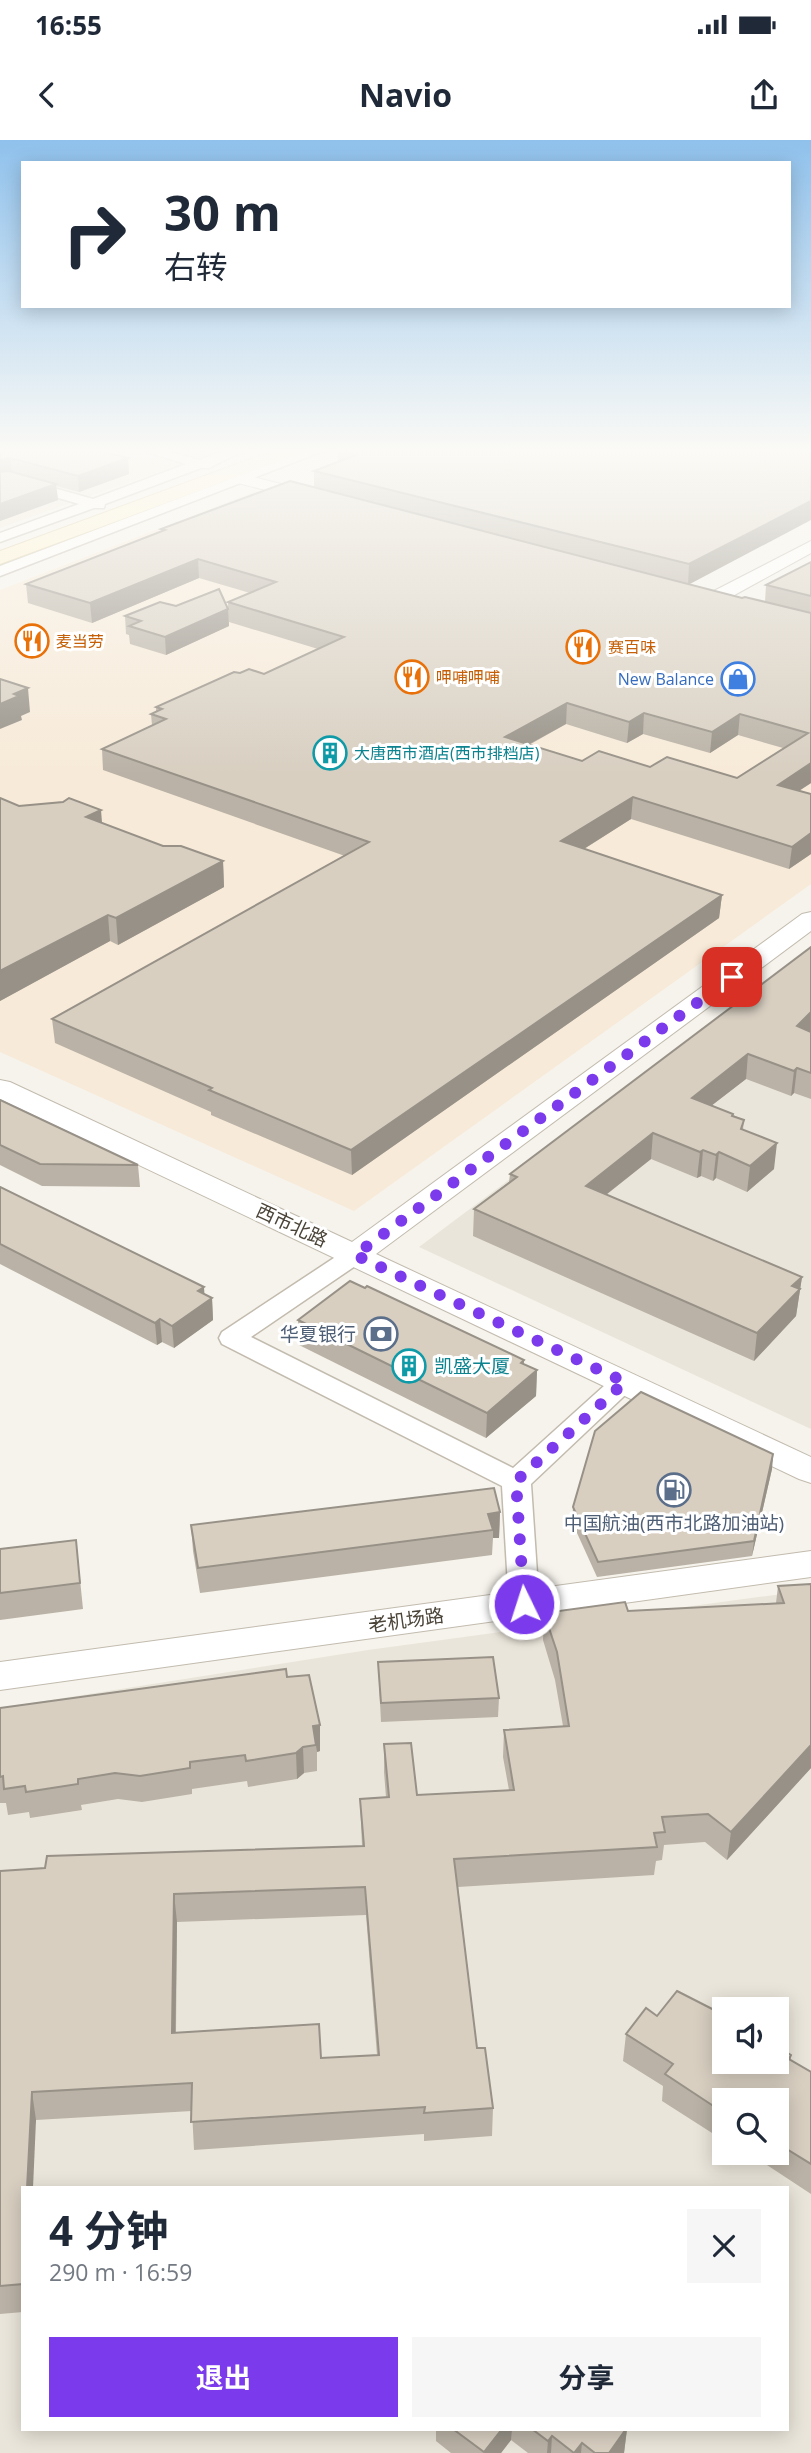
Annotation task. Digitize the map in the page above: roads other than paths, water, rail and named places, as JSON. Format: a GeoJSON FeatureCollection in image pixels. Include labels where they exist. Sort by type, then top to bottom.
{"type":"FeatureCollection","features":[{"type":"Feature","properties":{"kind":"street"},"geometry":{"type":"LineString","coordinates":[[0,571],[29,558]]}},
{"type":"Feature","properties":{"kind":"street"},"geometry":{"type":"LineString","coordinates":[[733,605],[706,598],[787,558]]}},
{"type":"Feature","properties":{"kind":"street"},"geometry":{"type":"LineString","coordinates":[[516,1481],[232,1338],[355,1255],[811,919]]}},
{"type":"Feature","properties":{"kind":"street","name":"西市北路"},"geometry":{"type":"LineString","coordinates":[[0,1088],[811,1471]]}},
{"type":"Feature","properties":{"kind":"street"},"geometry":{"type":"LineString","coordinates":[[516,1481],[625,1382]]}},
{"type":"Feature","properties":{"kind":"street"},"geometry":{"type":"LineString","coordinates":[[516,1481],[524,1604]]}},
{"type":"Feature","properties":{"kind":"street","name":"老机场路"},"geometry":{"type":"LineString","coordinates":[[0,1676],[811,1564]]}},
{"type":"Feature","properties":{"kind":"place","name":"麦当劳"},"geometry":{"type":"Point","coordinates":[32,641]}},
{"type":"Feature","properties":{"kind":"place","name":"赛百味"},"geometry":{"type":"Point","coordinates":[583,647]}},
{"type":"Feature","properties":{"kind":"place","name":"呷哺呷哺"},"geometry":{"type":"Point","coordinates":[412,677]}},
{"type":"Feature","properties":{"kind":"place","name":"New Balance"},"geometry":{"type":"Point","coordinates":[738,679]}},
{"type":"Feature","properties":{"kind":"place","name":"大唐西市酒店(西市排档店)"},"geometry":{"type":"Point","coordinates":[330,753]}},
{"type":"Feature","properties":{"kind":"place","name":"华夏银行"},"geometry":{"type":"Point","coordinates":[381,1334]}},
{"type":"Feature","properties":{"kind":"place","name":"凯盛大厦"},"geometry":{"type":"Point","coordinates":[409,1366]}},
{"type":"Feature","properties":{"kind":"place","name":"中国航油(西市北路加油站)"},"geometry":{"type":"Point","coordinates":[674,1490]}}]}
